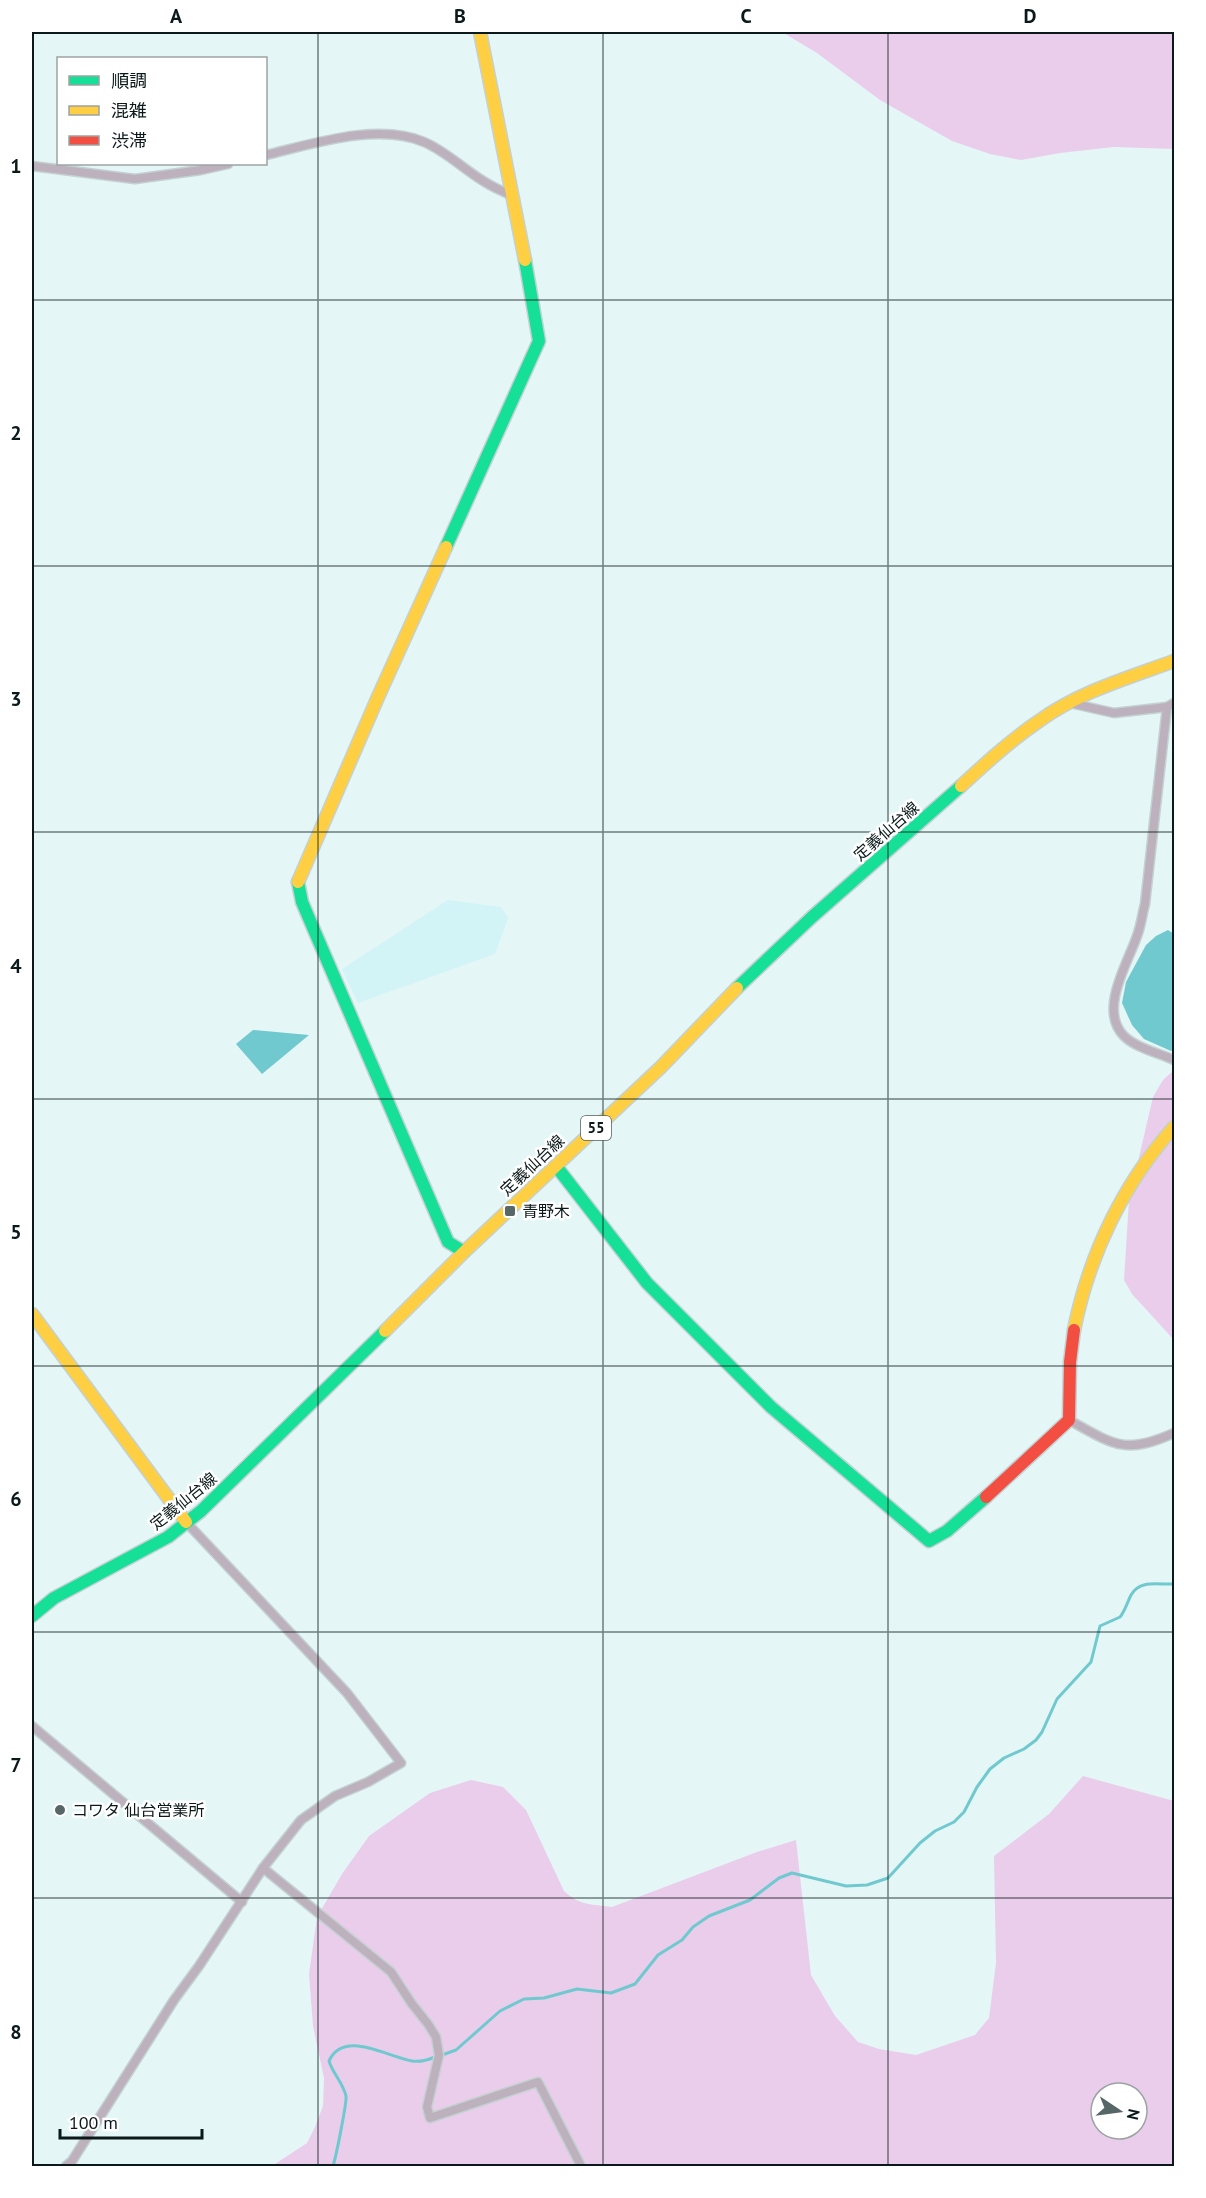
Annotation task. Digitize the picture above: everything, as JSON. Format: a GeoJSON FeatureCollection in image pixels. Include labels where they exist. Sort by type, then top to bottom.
{"type":"FeatureCollection","features":[{"type":"Feature","properties":{"kind":"street"},"geometry":{"type":"LineString","coordinates":[[465,1252],[448,1242],[302,902],[298,883],[378,697],[539,341],[480,32]]}},
{"type":"Feature","properties":{"kind":"street"},"geometry":{"type":"LineString","coordinates":[[267,155],[321,142],[379,133],[393,134],[424,141],[489,185],[511,195]]}},
{"type":"Feature","properties":{"kind":"street"},"geometry":{"type":"LineString","coordinates":[[32,166],[135,178],[224,165]]}},
{"type":"Feature","properties":{"kind":"street","name":"定義仙台線"},"geometry":{"type":"LineString","coordinates":[[32,1617],[54,1598],[168,1537],[201,1511],[465,1252],[661,1067],[724,1001],[812,917],[992,758],[1040,720],[1070,703],[1096,690],[1174,661]]}},
{"type":"Feature","properties":{"kind":"street"},"geometry":{"type":"LineString","coordinates":[[1070,703],[1114,713],[1171,705],[1144,904],[1137,936],[1122,969],[1114,1003],[1116,1025],[1125,1037],[1137,1045],[1174,1060]]}},
{"type":"Feature","properties":{"kind":"street"},"geometry":{"type":"LineString","coordinates":[[556,1166],[647,1283],[763,1399],[882,1503],[930,1541],[947,1531],[1010,1477],[1069,1420],[1072,1342],[1080,1301],[1089,1275],[1121,1198],[1138,1170],[1174,1127]]}},
{"type":"Feature","properties":{"kind":"street"},"geometry":{"type":"LineString","coordinates":[[32,1314],[186,1522],[347,1693],[401,1763],[368,1782],[335,1796],[301,1820],[263,1868],[66,2166]]}},
{"type":"Feature","properties":{"kind":"street"},"geometry":{"type":"LineString","coordinates":[[1069,1420],[1102,1438],[1133,1446],[1158,1440],[1174,1433]]}},
{"type":"Feature","properties":{"kind":"street"},"geometry":{"type":"LineString","coordinates":[[32,1726],[242,1902]]}},
{"type":"Feature","properties":{"kind":"street"},"geometry":{"type":"LineString","coordinates":[[263,1868],[391,1972],[428,2024],[436,2037],[439,2055],[427,2107],[430,2118],[538,2082],[581,2166]]}},
{"type":"Feature","properties":{"kind":"shaded area"},"geometry":{"type":"Polygon","coordinates":[[[782,32],[1174,32],[1174,149],[1114,147],[1021,160],[990,154],[952,141],[880,100],[817,53],[782,32]]]}},
{"type":"Feature","properties":{"kind":"shaded area"},"geometry":{"type":"Polygon","coordinates":[[[448,900],[501,907],[508,918],[495,954],[358,1003],[342,969],[448,900]]]}},
{"type":"Feature","properties":{"kind":"shaded area"},"geometry":{"type":"Polygon","coordinates":[[[1174,1070],[1174,1340],[1132,1294],[1124,1280],[1129,1200],[1153,1097],[1163,1080],[1174,1070]]]}},
{"type":"Feature","properties":{"kind":"shaded area"},"geometry":{"type":"Polygon","coordinates":[[[1083,1776],[1174,1801],[1174,2166],[272,2166],[307,2143],[323,2106],[324,2078],[313,2026],[309,1974],[317,1917],[342,1874],[369,1836],[430,1793],[471,1780],[503,1787],[526,1810],[564,1891],[581,1902],[592,1905],[612,1907],[757,1852],[796,1840],[811,1975],[835,2016],[858,2042],[879,2049],[916,2055],[975,2035],[989,2018],[996,1963],[994,1856],[1049,1814],[1083,1776]]]}},
{"type":"Feature","properties":{"kind":"water"},"geometry":{"type":"Polygon","coordinates":[[[1168,930],[1174,934],[1174,1050],[1171,1051],[1144,1039],[1132,1025],[1122,1003],[1126,982],[1146,945],[1156,936],[1168,930]]]}},
{"type":"Feature","properties":{"kind":"water"},"geometry":{"type":"Polygon","coordinates":[[[253,1030],[309,1035],[262,1074],[236,1044],[253,1030]]]}},
{"type":"Feature","properties":{"kind":"waterway"},"geometry":{"type":"LineString","coordinates":[[442,2055],[456,2050],[500,2011],[524,1999],[544,1998],[577,1989],[611,1993],[635,1984],[658,1955],[682,1940],[693,1927],[709,1916],[750,1900],[779,1878],[792,1873],[846,1886],[867,1885],[888,1878],[920,1843],[935,1831],[954,1822],[964,1812],[977,1787],[990,1769],[1004,1758],[1024,1749],[1036,1740],[1057,1699],[1091,1662],[1100,1626],[1120,1617],[1135,1590],[1150,1584],[1174,1584]]}},
{"type":"Feature","properties":{"kind":"waterway"},"geometry":{"type":"LineString","coordinates":[[333,2166],[346,2096],[329,2061],[336,2052],[345,2047],[355,2046],[412,2061],[435,2057]]}},
{"type":"Feature","properties":{"kind":"traffic: fast"},"geometry":{"type":"LineString","coordinates":[[446,547],[539,341],[525,260]]}},
{"type":"Feature","properties":{"kind":"traffic: fast"},"geometry":{"type":"LineString","coordinates":[[737,988],[812,917],[961,786]]}},
{"type":"Feature","properties":{"kind":"traffic: fast"},"geometry":{"type":"LineString","coordinates":[[298,882],[302,902],[448,1242],[464,1252]]}},
{"type":"Feature","properties":{"kind":"traffic: fast"},"geometry":{"type":"LineString","coordinates":[[556,1166],[647,1283],[771,1407],[929,1541],[947,1531],[986,1497]]}},
{"type":"Feature","properties":{"kind":"traffic: fast"},"geometry":{"type":"LineString","coordinates":[[32,1616],[54,1598],[168,1537],[201,1511],[385,1331]]}},
{"type":"Feature","properties":{"kind":"traffic: slow"},"geometry":{"type":"LineString","coordinates":[[480,32],[525,260]]}},
{"type":"Feature","properties":{"kind":"traffic: slow"},"geometry":{"type":"LineString","coordinates":[[298,882],[446,547]]}},
{"type":"Feature","properties":{"kind":"traffic: slow"},"geometry":{"type":"LineString","coordinates":[[961,786],[989,760],[1054,711],[1104,686],[1174,661]]}},
{"type":"Feature","properties":{"kind":"traffic: slow"},"geometry":{"type":"LineString","coordinates":[[385,1331],[464,1252],[661,1067],[737,988]]}},
{"type":"Feature","properties":{"kind":"traffic: slow"},"geometry":{"type":"LineString","coordinates":[[1074,1330],[1089,1275],[1110,1222],[1139,1172],[1174,1127]]}},
{"type":"Feature","properties":{"kind":"traffic: slow"},"geometry":{"type":"LineString","coordinates":[[32,1314],[186,1522]]}},
{"type":"Feature","properties":{"kind":"traffic: jam"},"geometry":{"type":"LineString","coordinates":[[986,1497],[1069,1420],[1070,1362],[1074,1330]]}},
{"type":"Feature","properties":{"kind":"place","name":"青野木"},"geometry":{"type":"Point","coordinates":[510,1211]}},
{"type":"Feature","properties":{"kind":"place","name":"コワタ 仙台営業所"},"geometry":{"type":"Point","coordinates":[60,1810]}}]}
